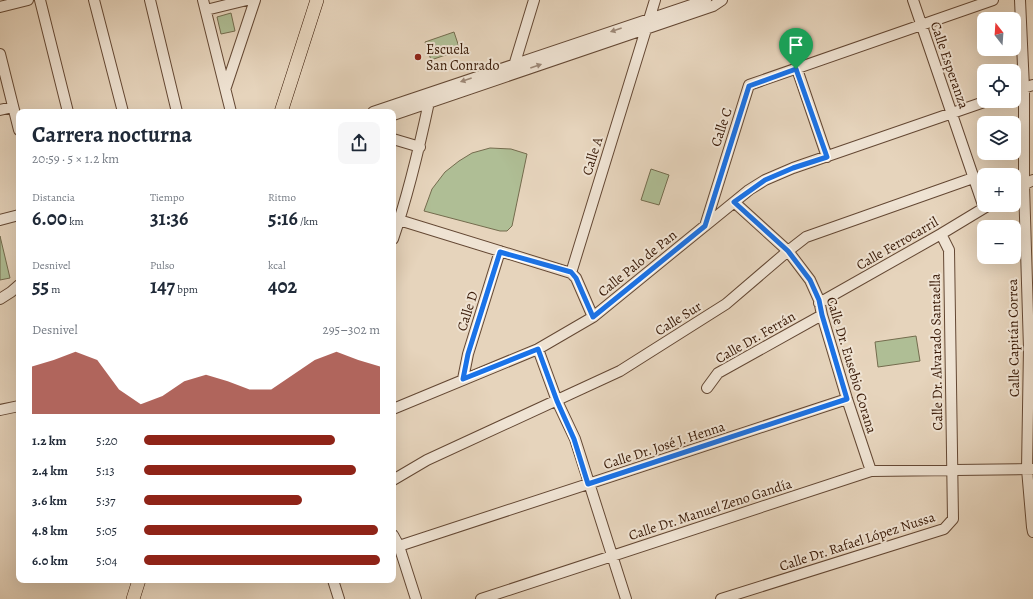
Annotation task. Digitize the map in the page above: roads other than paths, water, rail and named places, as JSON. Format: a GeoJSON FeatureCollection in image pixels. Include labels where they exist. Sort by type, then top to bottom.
{"type":"FeatureCollection","features":[{"type":"Feature","properties":{"kind":"main road"},"geometry":{"type":"LineString","coordinates":[[282,109],[317,0]]}},
{"type":"Feature","properties":{"kind":"main road"},"geometry":{"type":"LineString","coordinates":[[133,599],[138,583]]}},
{"type":"Feature","properties":{"kind":"street"},"geometry":{"type":"LineString","coordinates":[[0,7],[28,0]]}},
{"type":"Feature","properties":{"kind":"street"},"geometry":{"type":"LineString","coordinates":[[40,0],[67,109]]}},
{"type":"Feature","properties":{"kind":"street"},"geometry":{"type":"LineString","coordinates":[[94,0],[122,109]]}},
{"type":"Feature","properties":{"kind":"street"},"geometry":{"type":"LineString","coordinates":[[150,0],[176,109]]}},
{"type":"Feature","properties":{"kind":"street"},"geometry":{"type":"LineString","coordinates":[[203,0],[230,109]]}},
{"type":"Feature","properties":{"kind":"street"},"geometry":{"type":"LineString","coordinates":[[206,10],[247,0]]}},
{"type":"Feature","properties":{"kind":"street"},"geometry":{"type":"LineString","coordinates":[[226,88],[255,0]]}},
{"type":"Feature","properties":{"kind":"street"},"geometry":{"type":"LineString","coordinates":[[513,69],[534,0]]}},
{"type":"Feature","properties":{"kind":"street","name":"Calle A"},"geometry":{"type":"LineString","coordinates":[[571,272],[655,0]]}},
{"type":"Feature","properties":{"kind":"street"},"geometry":{"type":"LineString","coordinates":[[648,24],[706,0]]}},
{"type":"Feature","properties":{"kind":"street"},"geometry":{"type":"LineString","coordinates":[[385,109],[428,98],[648,24],[713,6],[722,0]]}},
{"type":"Feature","properties":{"kind":"street","name":"Calle Esperanza"},"geometry":{"type":"LineString","coordinates":[[913,0],[977,187]]}},
{"type":"Feature","properties":{"kind":"street"},"geometry":{"type":"LineString","coordinates":[[827,157],[796,69],[993,0]]}},
{"type":"Feature","properties":{"kind":"street","name":"Calle Capitán Correa"},"geometry":{"type":"LineString","coordinates":[[1020,0],[1028,182],[1031,348],[1030,469],[1033,532]]}},
{"type":"Feature","properties":{"kind":"street"},"geometry":{"type":"LineString","coordinates":[[0,54],[16,118]]}},
{"type":"Feature","properties":{"kind":"street","name":"Calle C"},"geometry":{"type":"LineString","coordinates":[[705,226],[749,86],[796,69]]}},
{"type":"Feature","properties":{"kind":"street"},"geometry":{"type":"LineString","coordinates":[[396,114],[428,98]]}},
{"type":"Feature","properties":{"kind":"street"},"geometry":{"type":"LineString","coordinates":[[396,230],[420,147],[428,98]]}},
{"type":"Feature","properties":{"kind":"street","name":"Calle Palo de Pan"},"geometry":{"type":"LineString","coordinates":[[396,408],[538,349],[593,317],[734,202],[765,180],[793,168],[977,104]]}},
{"type":"Feature","properties":{"kind":"street"},"geometry":{"type":"LineString","coordinates":[[0,110],[13,107]]}},
{"type":"Feature","properties":{"kind":"street"},"geometry":{"type":"LineString","coordinates":[[396,140],[420,147]]}},
{"type":"Feature","properties":{"kind":"street","name":"Calle Sur"},"geometry":{"type":"LineString","coordinates":[[396,478],[427,460],[620,371],[726,304],[806,237],[973,178]]}},
{"type":"Feature","properties":{"kind":"street","name":"Calle Dr. Eusebio Corana"},"geometry":{"type":"LineString","coordinates":[[734,202],[788,251],[810,280],[819,302],[847,399],[871,471]]}},
{"type":"Feature","properties":{"kind":"street","name":"Calle Ferrocarril"},"geometry":{"type":"LineString","coordinates":[[819,302],[978,212]]}},
{"type":"Feature","properties":{"kind":"street"},"geometry":{"type":"LineString","coordinates":[[0,220],[16,216]]}},
{"type":"Feature","properties":{"kind":"street"},"geometry":{"type":"LineString","coordinates":[[399,220],[500,252],[571,272],[576,278],[593,317]]}},
{"type":"Feature","properties":{"kind":"street","name":"Calle Dr. Alvarado Santaella"},"geometry":{"type":"LineString","coordinates":[[941,234],[949,250],[952,471]]}},
{"type":"Feature","properties":{"kind":"street","name":"Calle D"},"geometry":{"type":"LineString","coordinates":[[463,379],[468,354],[500,252]]}},
{"type":"Feature","properties":{"kind":"street"},"geometry":{"type":"LineString","coordinates":[[0,299],[16,288]]}},
{"type":"Feature","properties":{"kind":"street","name":"Calle Dr. Ferrán"},"geometry":{"type":"LineString","coordinates":[[707,388],[718,373],[822,315]]}},
{"type":"Feature","properties":{"kind":"street"},"geometry":{"type":"LineString","coordinates":[[538,349],[557,401],[574,439],[626,599]]}},
{"type":"Feature","properties":{"kind":"street","name":"Calle Dr. José J. Henna"},"geometry":{"type":"LineString","coordinates":[[399,546],[847,399]]}},
{"type":"Feature","properties":{"kind":"street"},"geometry":{"type":"LineString","coordinates":[[0,409],[16,406]]}},
{"type":"Feature","properties":{"kind":"street","name":"Calle Dr. Manuel Zeno Gandía"},"geometry":{"type":"LineString","coordinates":[[481,599],[871,471],[1030,469]]}},
{"type":"Feature","properties":{"kind":"street","name":"Calle Dr. Rafael López Nussa"},"geometry":{"type":"LineString","coordinates":[[721,599],[944,529],[953,519],[952,471]]}},
{"type":"Feature","properties":{"kind":"street"},"geometry":{"type":"LineString","coordinates":[[396,540],[416,599]]}},
{"type":"Feature","properties":{"kind":"street"},"geometry":{"type":"LineString","coordinates":[[334,583],[339,599]]}},
{"type":"Feature","properties":{"kind":"place","name":"Escuela San Conrado"},"geometry":{"type":"Point","coordinates":[418,57]}}]}
